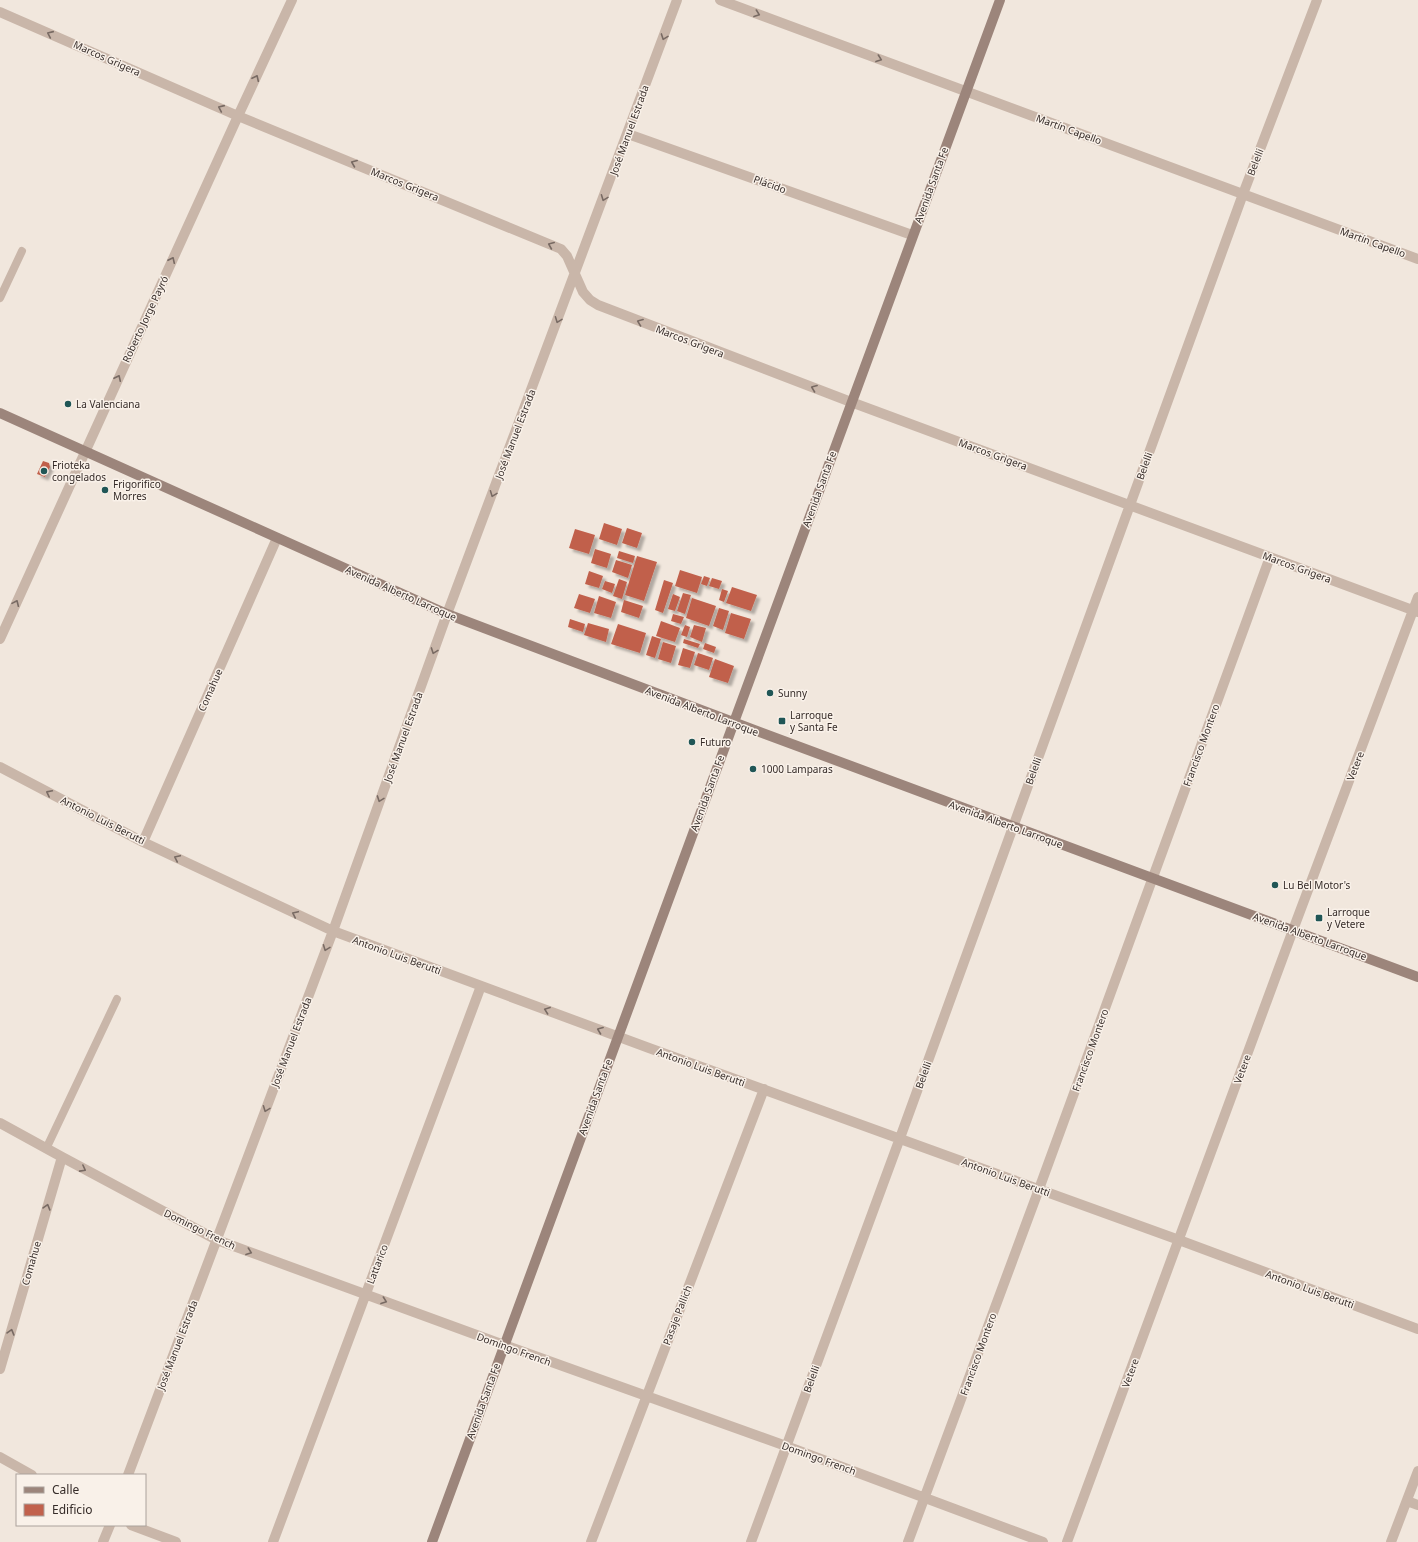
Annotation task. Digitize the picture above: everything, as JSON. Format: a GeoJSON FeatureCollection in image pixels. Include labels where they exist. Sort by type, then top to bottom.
{"type":"FeatureCollection","features":[{"type":"Feature","properties":{"kind":"main road","name":"Avenida Santa Fe"},"geometry":{"type":"LineString","coordinates":[[432,1542],[912,235],[1000,0]]}},
{"type":"Feature","properties":{"kind":"main road","name":"Avenida Alberto Larroque"},"geometry":{"type":"LineString","coordinates":[[0,413],[447,614],[1418,977]]}},
{"type":"Feature","properties":{"kind":"street","name":"Roberto Jorge Payró"},"geometry":{"type":"LineString","coordinates":[[0,639],[84,451],[292,0]]}},
{"type":"Feature","properties":{"kind":"street","name":"José Manuel Estrada"},"geometry":{"type":"LineString","coordinates":[[128,1474],[333,932],[447,614],[677,0]]}},
{"type":"Feature","properties":{"kind":"street","name":"Martín Capello"},"geometry":{"type":"LineString","coordinates":[[720,0],[1418,259]]}},
{"type":"Feature","properties":{"kind":"street","name":"Belelli"},"geometry":{"type":"LineString","coordinates":[[751,1542],[900,1138],[1243,194],[1318,0]]}},
{"type":"Feature","properties":{"kind":"street","name":"Marcos Grigera"},"geometry":{"type":"LineString","coordinates":[[0,12],[238,116],[561,249],[567,256],[583,292],[598,305],[851,402],[1416,611]]}},
{"type":"Feature","properties":{"kind":"street","name":"Plácido"},"geometry":{"type":"LineString","coordinates":[[628,134],[912,235]]}},
{"type":"Feature","properties":{"kind":"street","name":"Comahue"},"geometry":{"type":"LineString","coordinates":[[143,842],[277,538]]}},
{"type":"Feature","properties":{"kind":"street","name":"Francisco Montero"},"geometry":{"type":"LineString","coordinates":[[908,1542],[1270,557]]}},
{"type":"Feature","properties":{"kind":"street","name":"Vetere"},"geometry":{"type":"LineString","coordinates":[[1067,1542],[1293,930],[1416,611],[1418,597]]}},
{"type":"Feature","properties":{"kind":"street","name":"Antonio Luis Berutti"},"geometry":{"type":"LineString","coordinates":[[0,767],[143,842],[333,932],[1179,1240],[1418,1329]]}},
{"type":"Feature","properties":{"kind":"street","name":"Lattarico"},"geometry":{"type":"LineString","coordinates":[[273,1542],[481,986]]}},
{"type":"Feature","properties":{"kind":"street","name":"Pasaje Pallich"},"geometry":{"type":"LineString","coordinates":[[592,1542],[646,1396],[764,1089]]}},
{"type":"Feature","properties":{"kind":"street","name":"Domingo French"},"geometry":{"type":"LineString","coordinates":[[0,1123],[217,1240],[786,1446],[1043,1542]]}},
{"type":"Feature","properties":{"kind":"street","name":"Comahue"},"geometry":{"type":"LineString","coordinates":[[0,1369],[62,1157]]}},
{"type":"Feature","properties":{"kind":"street"},"geometry":{"type":"LineString","coordinates":[[0,1457],[30,1474]]}},
{"type":"Feature","properties":{"kind":"street"},"geometry":{"type":"LineString","coordinates":[[1391,1542],[1418,1471]]}},
{"type":"Feature","properties":{"kind":"street"},"geometry":{"type":"LineString","coordinates":[[1407,1501],[1418,1505]]}},
{"type":"Feature","properties":{"kind":"street"},"geometry":{"type":"LineString","coordinates":[[103,1542],[110,1526]]}},
{"type":"Feature","properties":{"kind":"street"},"geometry":{"type":"LineString","coordinates":[[134,1526],[176,1542]]}},
{"type":"Feature","properties":{"kind":"lane"},"geometry":{"type":"LineString","coordinates":[[0,298],[22,251]]}},
{"type":"Feature","properties":{"kind":"lane"},"geometry":{"type":"LineString","coordinates":[[46,1149],[117,999]]}},
{"type":"Feature","properties":{"kind":"building","name":"Frioteka congelados"},"geometry":{"type":"Polygon","coordinates":[[[43,461],[49,463],[50,467],[45,477],[37,474],[43,461]]]}},
{"type":"Feature","properties":{"kind":"building"},"geometry":{"type":"Polygon","coordinates":[[[604,523],[622,529],[617,545],[599,539],[604,523]]]}},
{"type":"Feature","properties":{"kind":"building"},"geometry":{"type":"Polygon","coordinates":[[[627,528],[642,533],[637,548],[622,543],[627,528]]]}},
{"type":"Feature","properties":{"kind":"building"},"geometry":{"type":"Polygon","coordinates":[[[575,529],[595,535],[589,554],[569,548],[575,529]]]}},
{"type":"Feature","properties":{"kind":"building"},"geometry":{"type":"Polygon","coordinates":[[[595,549],[611,554],[607,568],[591,563],[595,549]]]}},
{"type":"Feature","properties":{"kind":"building"},"geometry":{"type":"Polygon","coordinates":[[[619,551],[635,556],[633,563],[617,558],[619,551]]]}},
{"type":"Feature","properties":{"kind":"building"},"geometry":{"type":"Polygon","coordinates":[[[637,556],[657,562],[644,601],[625,595],[637,556]]]}},
{"type":"Feature","properties":{"kind":"building"},"geometry":{"type":"Polygon","coordinates":[[[616,560],[632,565],[628,578],[612,572],[616,560]]]}},
{"type":"Feature","properties":{"kind":"building"},"geometry":{"type":"Polygon","coordinates":[[[680,570],[702,577],[697,593],[675,586],[680,570]]]}},
{"type":"Feature","properties":{"kind":"building"},"geometry":{"type":"Polygon","coordinates":[[[589,571],[603,576],[599,588],[585,584],[589,571]]]}},
{"type":"Feature","properties":{"kind":"building"},"geometry":{"type":"Polygon","coordinates":[[[704,576],[710,578],[707,586],[701,584],[704,576]]]}},
{"type":"Feature","properties":{"kind":"building"},"geometry":{"type":"Polygon","coordinates":[[[712,578],[722,581],[719,589],[709,586],[712,578]]]}},
{"type":"Feature","properties":{"kind":"building"},"geometry":{"type":"Polygon","coordinates":[[[619,579],[627,582],[622,599],[613,596],[619,579]]]}},
{"type":"Feature","properties":{"kind":"building"},"geometry":{"type":"Polygon","coordinates":[[[664,580],[673,583],[663,613],[655,610],[664,580]]]}},
{"type":"Feature","properties":{"kind":"building"},"geometry":{"type":"Polygon","coordinates":[[[605,581],[615,584],[612,593],[602,589],[605,581]]]}},
{"type":"Feature","properties":{"kind":"building"},"geometry":{"type":"Polygon","coordinates":[[[732,587],[757,595],[751,611],[726,603],[732,587]]]}},
{"type":"Feature","properties":{"kind":"building"},"geometry":{"type":"Polygon","coordinates":[[[722,589],[728,591],[724,602],[719,600],[722,589]]]}},
{"type":"Feature","properties":{"kind":"building"},"geometry":{"type":"Polygon","coordinates":[[[683,593],[691,595],[685,614],[677,611],[683,593]]]}},
{"type":"Feature","properties":{"kind":"building"},"geometry":{"type":"Polygon","coordinates":[[[579,594],[595,599],[590,613],[574,608],[579,594]]]}},
{"type":"Feature","properties":{"kind":"building"},"geometry":{"type":"Polygon","coordinates":[[[673,594],[680,597],[675,611],[668,609],[673,594]]]}},
{"type":"Feature","properties":{"kind":"building"},"geometry":{"type":"Polygon","coordinates":[[[599,596],[616,602],[611,618],[594,613],[599,596]]]}},
{"type":"Feature","properties":{"kind":"building"},"geometry":{"type":"Polygon","coordinates":[[[692,598],[716,606],[709,626],[686,618],[692,598]]]}},
{"type":"Feature","properties":{"kind":"building"},"geometry":{"type":"Polygon","coordinates":[[[624,600],[643,606],[639,618],[621,612],[624,600]]]}},
{"type":"Feature","properties":{"kind":"building"},"geometry":{"type":"Polygon","coordinates":[[[719,608],[729,611],[723,630],[713,626],[719,608]]]}},
{"type":"Feature","properties":{"kind":"building"},"geometry":{"type":"Polygon","coordinates":[[[731,613],[751,619],[744,639],[725,633],[731,613]]]}},
{"type":"Feature","properties":{"kind":"building"},"geometry":{"type":"Polygon","coordinates":[[[673,614],[684,617],[681,624],[671,621],[673,614]]]}},
{"type":"Feature","properties":{"kind":"building"},"geometry":{"type":"Polygon","coordinates":[[[570,619],[585,624],[583,632],[568,627],[570,619]]]}},
{"type":"Feature","properties":{"kind":"building"},"geometry":{"type":"Polygon","coordinates":[[[661,621],[680,628],[675,642],[656,636],[661,621]]]}},
{"type":"Feature","properties":{"kind":"building"},"geometry":{"type":"Polygon","coordinates":[[[588,623],[609,629],[606,642],[584,635],[588,623]]]}},
{"type":"Feature","properties":{"kind":"building"},"geometry":{"type":"Polygon","coordinates":[[[618,624],[646,633],[640,653],[611,644],[618,624]]]}},
{"type":"Feature","properties":{"kind":"building"},"geometry":{"type":"Polygon","coordinates":[[[685,625],[690,627],[687,637],[681,635],[685,625]]]}},
{"type":"Feature","properties":{"kind":"building"},"geometry":{"type":"Polygon","coordinates":[[[694,625],[706,628],[702,642],[690,637],[694,625]]]}},
{"type":"Feature","properties":{"kind":"building"},"geometry":{"type":"Polygon","coordinates":[[[652,636],[661,639],[655,658],[646,655],[652,636]]]}},
{"type":"Feature","properties":{"kind":"building"},"geometry":{"type":"Polygon","coordinates":[[[684,639],[700,644],[698,648],[683,643],[684,639]]]}},
{"type":"Feature","properties":{"kind":"building"},"geometry":{"type":"Polygon","coordinates":[[[663,642],[676,646],[671,663],[658,659],[663,642]]]}},
{"type":"Feature","properties":{"kind":"building"},"geometry":{"type":"Polygon","coordinates":[[[705,643],[716,647],[714,653],[703,649],[705,643]]]}},
{"type":"Feature","properties":{"kind":"building"},"geometry":{"type":"Polygon","coordinates":[[[683,648],[695,652],[690,668],[678,665],[683,648]]]}},
{"type":"Feature","properties":{"kind":"building"},"geometry":{"type":"Polygon","coordinates":[[[698,653],[713,658],[709,670],[694,665],[698,653]]]}},
{"type":"Feature","properties":{"kind":"building"},"geometry":{"type":"Polygon","coordinates":[[[715,659],[734,666],[728,683],[709,677],[715,659]]]}},
{"type":"Feature","properties":{"kind":"place","name":"La Valenciana"},"geometry":{"type":"Point","coordinates":[68,404]}},
{"type":"Feature","properties":{"kind":"place","name":"Frioteka congelados"},"geometry":{"type":"Point","coordinates":[44,471]}},
{"type":"Feature","properties":{"kind":"place","name":"Frigorifico Morres"},"geometry":{"type":"Point","coordinates":[105,490]}},
{"type":"Feature","properties":{"kind":"place","name":"Sunny"},"geometry":{"type":"Point","coordinates":[770,693]}},
{"type":"Feature","properties":{"kind":"place","name":"Larroque y Santa Fe"},"geometry":{"type":"Point","coordinates":[782,721]}},
{"type":"Feature","properties":{"kind":"place","name":"Futuro"},"geometry":{"type":"Point","coordinates":[692,742]}},
{"type":"Feature","properties":{"kind":"place","name":"1000 Lamparas"},"geometry":{"type":"Point","coordinates":[753,769]}},
{"type":"Feature","properties":{"kind":"place","name":"Lu Bel Motor's"},"geometry":{"type":"Point","coordinates":[1275,885]}},
{"type":"Feature","properties":{"kind":"place","name":"Larroque y Vetere"},"geometry":{"type":"Point","coordinates":[1319,918]}}]}
